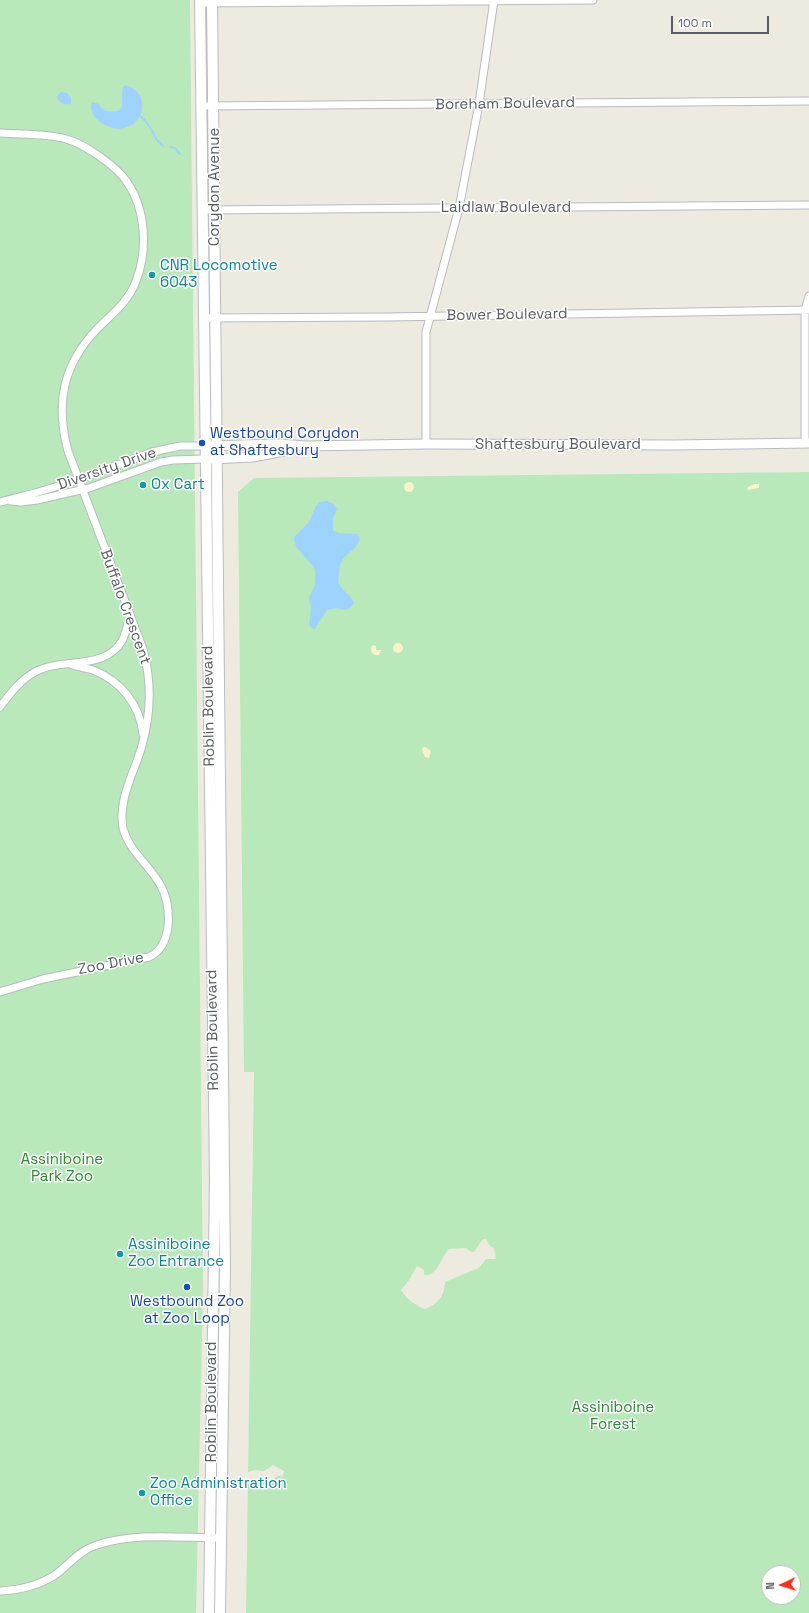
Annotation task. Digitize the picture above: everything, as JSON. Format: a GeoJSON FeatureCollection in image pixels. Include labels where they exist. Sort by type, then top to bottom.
{"type":"FeatureCollection","features":[{"type":"Feature","properties":{"kind":"main road","name":"Corydon Avenue"},"geometry":{"type":"LineString","coordinates":[[200,2],[206,446]]}},
{"type":"Feature","properties":{"kind":"main road","name":"Corydon Avenue"},"geometry":{"type":"LineString","coordinates":[[212,2],[217,446]]}},
{"type":"Feature","properties":{"kind":"main road","name":"Roblin Boulevard"},"geometry":{"type":"LineString","coordinates":[[206,446],[215,1180],[209,1613]]}},
{"type":"Feature","properties":{"kind":"main road","name":"Roblin Boulevard"},"geometry":{"type":"LineString","coordinates":[[217,446],[225,1260],[220,1613]]}},
{"type":"Feature","properties":{"kind":"street"},"geometry":{"type":"LineString","coordinates":[[200,2],[592,0]]}},
{"type":"Feature","properties":{"kind":"street"},"geometry":{"type":"LineString","coordinates":[[426,444],[426,332],[459,208],[479,104],[494,1]]}},
{"type":"Feature","properties":{"kind":"street","name":"Boreham Boulevard"},"geometry":{"type":"LineString","coordinates":[[202,106],[809,101]]}},
{"type":"Feature","properties":{"kind":"street","name":"Buffalo Crescent"},"geometry":{"type":"LineString","coordinates":[[0,133],[59,137],[85,146],[109,163],[122,175],[132,190],[139,208],[144,239],[142,262],[136,282],[126,300],[81,347],[73,362],[64,387],[62,400],[64,430],[68,451],[144,649],[149,675],[148,709],[144,738]]}},
{"type":"Feature","properties":{"kind":"street","name":"Laidlaw Boulevard"},"geometry":{"type":"LineString","coordinates":[[202,210],[809,205]]}},
{"type":"Feature","properties":{"kind":"street"},"geometry":{"type":"LineString","coordinates":[[807,443],[807,310],[809,296]]}},
{"type":"Feature","properties":{"kind":"street","name":"Bower Boulevard"},"geometry":{"type":"LineString","coordinates":[[204,318],[807,310]]}},
{"type":"Feature","properties":{"kind":"street","name":"Shaftesbury Boulevard"},"geometry":{"type":"LineString","coordinates":[[206,446],[278,444],[307,446],[426,444],[674,445],[807,443]]}},
{"type":"Feature","properties":{"kind":"street","name":"Diversity Drive"},"geometry":{"type":"LineString","coordinates":[[0,502],[78,480],[160,450],[180,446],[206,446]]}},
{"type":"Feature","properties":{"kind":"street","name":"Shaftesbury Boulevard"},"geometry":{"type":"LineString","coordinates":[[205,459],[253,457],[307,446]]}},
{"type":"Feature","properties":{"kind":"street","name":"Diversity Drive"},"geometry":{"type":"LineString","coordinates":[[9,500],[21,502],[82,489],[151,464],[173,460],[205,459]]}},
{"type":"Feature","properties":{"kind":"street"},"geometry":{"type":"LineString","coordinates":[[0,707],[18,685],[35,672],[51,666],[92,661],[113,651],[121,642],[130,615]]}},
{"type":"Feature","properties":{"kind":"street"},"geometry":{"type":"LineString","coordinates":[[69,663],[101,674],[121,688],[132,700],[139,713],[144,738]]}},
{"type":"Feature","properties":{"kind":"street","name":"Zoo Drive"},"geometry":{"type":"LineString","coordinates":[[0,992],[44,978],[145,959],[155,955],[164,944],[168,923],[163,891],[157,880],[139,858],[126,837],[122,817],[124,799],[144,738]]}},
{"type":"Feature","properties":{"kind":"street"},"geometry":{"type":"LineString","coordinates":[[0,1591],[27,1588],[37,1585],[55,1575],[82,1552],[96,1545],[132,1538],[221,1538]]}},
{"type":"Feature","properties":{"kind":"green space","name":"Assiniboine Park Zoo"},"geometry":{"type":"Polygon","coordinates":[[[0,0],[190,0],[203,1289],[196,1613],[0,1613],[0,0]]]}},
{"type":"Feature","properties":{"kind":"green space","name":"Assiniboine Forest"},"geometry":{"type":"Polygon","coordinates":[[[809,472],[809,1613],[246,1613],[248,1481],[254,1482],[257,1485],[266,1481],[270,1484],[277,1476],[283,1476],[284,1471],[273,1465],[264,1471],[255,1470],[248,1472],[254,1072],[244,1072],[238,492],[254,478],[809,472]],[[483,1239],[474,1252],[471,1252],[466,1248],[449,1249],[436,1270],[428,1275],[424,1275],[424,1270],[417,1266],[401,1290],[417,1306],[425,1309],[433,1305],[440,1299],[444,1291],[445,1282],[479,1268],[486,1259],[496,1259],[494,1248],[489,1245],[486,1239],[483,1239]]]}},
{"type":"Feature","properties":{"kind":"sand"},"geometry":{"type":"Polygon","coordinates":[[[407,482],[411,482],[413,483],[413,491],[407,492],[404,489],[404,485],[407,482]]]}},
{"type":"Feature","properties":{"kind":"sand"},"geometry":{"type":"Polygon","coordinates":[[[754,484],[759,484],[759,488],[747,489],[748,487],[754,484]]]}},
{"type":"Feature","properties":{"kind":"sand"},"geometry":{"type":"Polygon","coordinates":[[[396,643],[400,643],[403,648],[400,653],[396,653],[393,650],[393,646],[396,643]]]}},
{"type":"Feature","properties":{"kind":"sand"},"geometry":{"type":"Polygon","coordinates":[[[373,645],[376,646],[376,650],[381,650],[379,655],[372,653],[371,648],[373,645]]]}},
{"type":"Feature","properties":{"kind":"sand"},"geometry":{"type":"Polygon","coordinates":[[[423,747],[431,751],[429,758],[425,757],[422,750],[423,747]]]}},
{"type":"Feature","properties":{"kind":"water"},"geometry":{"type":"Polygon","coordinates":[[[126,85],[137,91],[140,96],[142,102],[141,113],[135,122],[125,128],[119,129],[104,125],[96,119],[92,111],[92,102],[99,104],[102,109],[106,111],[119,110],[122,104],[123,87],[126,85]]]}},
{"type":"Feature","properties":{"kind":"water"},"geometry":{"type":"Polygon","coordinates":[[[61,92],[67,93],[71,98],[71,104],[64,104],[60,102],[57,96],[61,92]]]}},
{"type":"Feature","properties":{"kind":"water"},"geometry":{"type":"Polygon","coordinates":[[[327,501],[334,504],[337,509],[333,518],[333,530],[338,533],[357,534],[360,539],[342,561],[338,578],[340,586],[354,603],[350,608],[344,610],[336,608],[327,610],[314,630],[309,625],[311,609],[309,597],[315,585],[315,570],[296,547],[294,539],[295,536],[309,522],[316,506],[320,502],[327,501]]]}},
{"type":"Feature","properties":{"kind":"waterway"},"geometry":{"type":"LineString","coordinates":[[140,116],[144,119],[156,139],[163,146]]}},
{"type":"Feature","properties":{"kind":"waterway"},"geometry":{"type":"LineString","coordinates":[[171,147],[175,148],[180,154]]}},
{"type":"Feature","properties":{"kind":"place","name":"CNR Locomotive 6043"},"geometry":{"type":"Point","coordinates":[152,275]}},
{"type":"Feature","properties":{"kind":"place","name":"Westbound Corydon at Shaftesbury"},"geometry":{"type":"Point","coordinates":[202,443]}},
{"type":"Feature","properties":{"kind":"place","name":"Ox Cart"},"geometry":{"type":"Point","coordinates":[143,485]}},
{"type":"Feature","properties":{"kind":"place","name":"Assiniboine Zoo Entrance"},"geometry":{"type":"Point","coordinates":[120,1254]}},
{"type":"Feature","properties":{"kind":"place","name":"Westbound Zoo at Zoo Loop"},"geometry":{"type":"Point","coordinates":[187,1287]}},
{"type":"Feature","properties":{"kind":"place","name":"Zoo Administration Office"},"geometry":{"type":"Point","coordinates":[142,1493]}}]}
